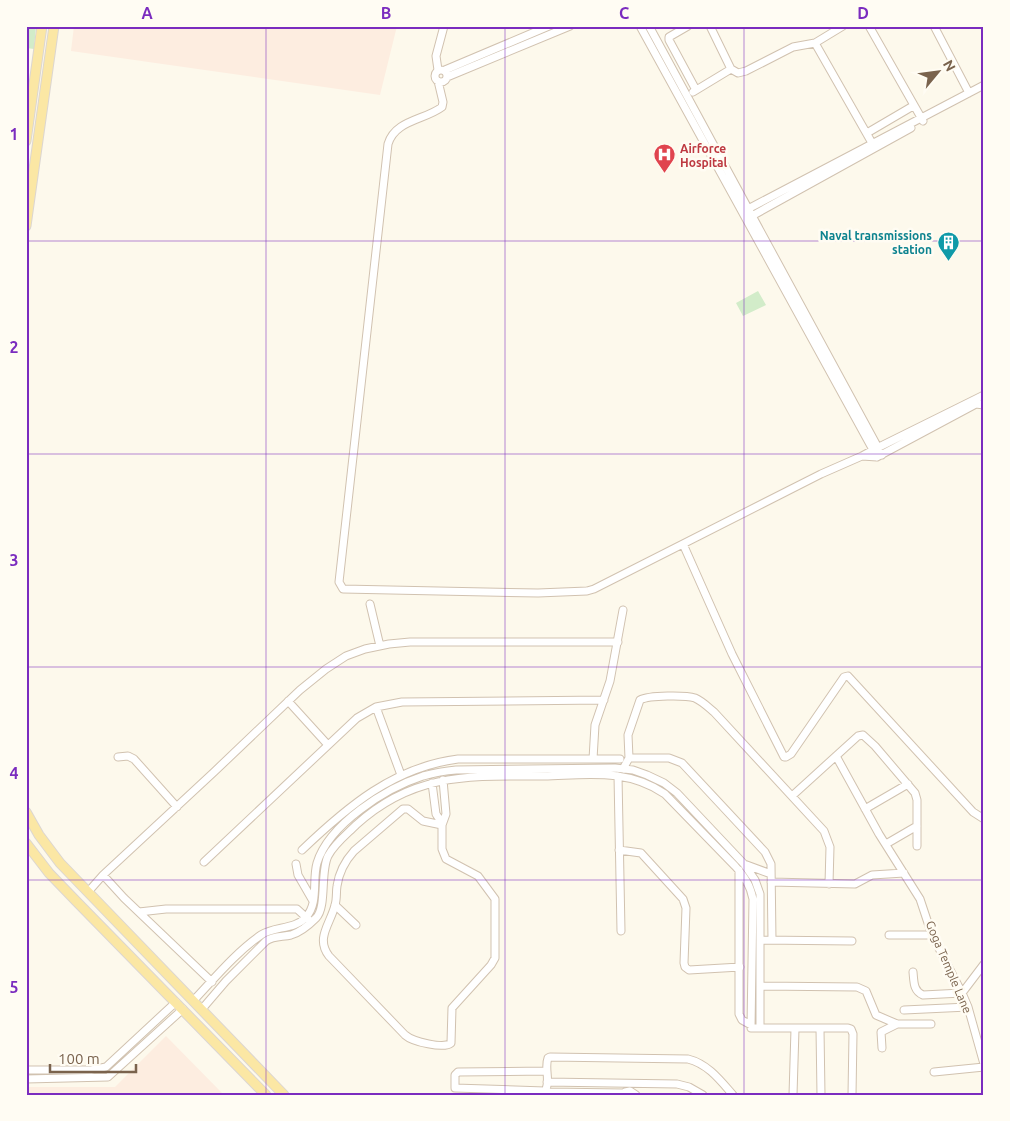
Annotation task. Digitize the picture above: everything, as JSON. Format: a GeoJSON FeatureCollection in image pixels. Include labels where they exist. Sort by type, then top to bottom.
{"type":"FeatureCollection","features":[{"type":"Feature","properties":{"kind":"main road"},"geometry":{"type":"LineString","coordinates":[[26,141],[42,26]]}},
{"type":"Feature","properties":{"kind":"main road"},"geometry":{"type":"LineString","coordinates":[[26,226],[54,26]]}},
{"type":"Feature","properties":{"kind":"main road"},"geometry":{"type":"LineString","coordinates":[[26,812],[38,835],[60,863],[284,1095]]}},
{"type":"Feature","properties":{"kind":"main road"},"geometry":{"type":"LineString","coordinates":[[26,842],[49,872],[266,1095]]}},
{"type":"Feature","properties":{"kind":"main road"},"geometry":{"type":"LineString","coordinates":[[49,872],[60,863]]}},
{"type":"Feature","properties":{"kind":"street"},"geometry":{"type":"LineString","coordinates":[[438,81],[444,81],[443,72],[436,56],[444,26]]}},
{"type":"Feature","properties":{"kind":"street"},"geometry":{"type":"LineString","coordinates":[[549,26],[435,76],[444,102],[442,107],[398,128],[388,144],[340,585],[346,590],[538,593],[587,591],[599,587],[821,474],[862,456],[984,395]]}},
{"type":"Feature","properties":{"kind":"street"},"geometry":{"type":"LineString","coordinates":[[443,72],[570,26]]}},
{"type":"Feature","properties":{"kind":"street"},"geometry":{"type":"LineString","coordinates":[[640,26],[747,214],[880,456]]}},
{"type":"Feature","properties":{"kind":"street"},"geometry":{"type":"LineString","coordinates":[[649,26],[687,95],[747,214]]}},
{"type":"Feature","properties":{"kind":"street"},"geometry":{"type":"LineString","coordinates":[[710,26],[731,69],[738,73],[746,71],[794,47],[815,43],[843,26]]}},
{"type":"Feature","properties":{"kind":"street"},"geometry":{"type":"LineString","coordinates":[[869,26],[921,120]]}},
{"type":"Feature","properties":{"kind":"street"},"geometry":{"type":"LineString","coordinates":[[934,26],[969,93]]}},
{"type":"Feature","properties":{"kind":"street"},"geometry":{"type":"LineString","coordinates":[[687,27],[669,37],[669,40],[696,90]]}},
{"type":"Feature","properties":{"kind":"street"},"geometry":{"type":"LineString","coordinates":[[815,43],[872,143]]}},
{"type":"Feature","properties":{"kind":"street"},"geometry":{"type":"LineString","coordinates":[[680,99],[731,69]]}},
{"type":"Feature","properties":{"kind":"street"},"geometry":{"type":"LineString","coordinates":[[747,214],[872,143],[932,116],[935,112],[984,85]]}},
{"type":"Feature","properties":{"kind":"street"},"geometry":{"type":"LineString","coordinates":[[867,133],[913,106]]}},
{"type":"Feature","properties":{"kind":"street"},"geometry":{"type":"LineString","coordinates":[[747,214],[921,120]]}},
{"type":"Feature","properties":{"kind":"street"},"geometry":{"type":"LineString","coordinates":[[862,456],[880,456],[976,404],[984,405]]}},
{"type":"Feature","properties":{"kind":"street"},"geometry":{"type":"LineString","coordinates":[[683,544],[732,654],[784,757],[791,754],[844,677],[848,676],[973,812],[984,819]]}},
{"type":"Feature","properties":{"kind":"street"},"geometry":{"type":"LineString","coordinates":[[370,604],[380,646]]}},
{"type":"Feature","properties":{"kind":"street"},"geometry":{"type":"LineString","coordinates":[[593,772],[595,725],[610,682],[623,610]]}},
{"type":"Feature","properties":{"kind":"street"},"geometry":{"type":"LineString","coordinates":[[88,892],[103,875],[288,701],[346,656],[380,646],[410,642],[618,642]]}},
{"type":"Feature","properties":{"kind":"street"},"geometry":{"type":"LineString","coordinates":[[623,769],[629,758],[628,735],[640,700],[647,697],[689,697],[696,699],[714,712],[817,823],[828,839],[830,847],[829,884]]}},
{"type":"Feature","properties":{"kind":"street"},"geometry":{"type":"LineString","coordinates":[[204,862],[357,718],[376,707],[402,702],[604,700]]}},
{"type":"Feature","properties":{"kind":"street"},"geometry":{"type":"LineString","coordinates":[[288,701],[328,745]]}},
{"type":"Feature","properties":{"kind":"street"},"geometry":{"type":"LineString","coordinates":[[376,707],[406,787]]}},
{"type":"Feature","properties":{"kind":"street"},"geometry":{"type":"LineString","coordinates":[[792,796],[858,736],[863,735],[876,746],[915,793],[917,800],[917,846]]}},
{"type":"Feature","properties":{"kind":"street"},"geometry":{"type":"LineString","coordinates":[[118,757],[128,756],[134,758],[177,807]]}},
{"type":"Feature","properties":{"kind":"street","name":"Goga Temple Lane"},"geometry":{"type":"LineString","coordinates":[[836,756],[865,809],[920,899],[932,935],[968,1007],[984,1066]]}},
{"type":"Feature","properties":{"kind":"street"},"geometry":{"type":"LineString","coordinates":[[629,758],[669,758],[682,763],[765,852],[770,860],[772,940]]}},
{"type":"Feature","properties":{"kind":"street"},"geometry":{"type":"LineString","coordinates":[[302,850],[351,806],[401,775],[438,762],[458,759],[620,759]]}},
{"type":"Feature","properties":{"kind":"street"},"geometry":{"type":"LineString","coordinates":[[193,1001],[261,935],[272,930],[317,918],[328,855],[364,818],[406,787],[479,776],[593,772],[623,769],[647,775],[664,783],[677,793],[742,867],[753,899],[751,1026]]}},
{"type":"Feature","properties":{"kind":"street"},"geometry":{"type":"LineString","coordinates":[[202,1009],[226,981],[269,939],[300,932],[309,920],[313,901],[315,868],[322,851],[328,842],[356,814],[371,803],[437,772],[456,770],[593,772],[638,780],[653,785],[665,794],[755,880],[758,886],[760,940],[760,1028]]}},
{"type":"Feature","properties":{"kind":"street"},"geometry":{"type":"LineString","coordinates":[[437,772],[446,818],[442,824],[442,849],[446,858],[478,876],[493,894],[496,907],[495,958],[452,1008],[451,1043],[449,1045],[410,1039],[326,952],[323,936],[336,905],[339,877],[347,859],[399,812],[408,809],[423,821],[442,824]]}},
{"type":"Feature","properties":{"kind":"street"},"geometry":{"type":"LineString","coordinates":[[618,776],[621,931]]}},
{"type":"Feature","properties":{"kind":"street"},"geometry":{"type":"LineString","coordinates":[[438,781],[437,817],[442,824]]}},
{"type":"Feature","properties":{"kind":"street"},"geometry":{"type":"LineString","coordinates":[[865,809],[908,784]]}},
{"type":"Feature","properties":{"kind":"street"},"geometry":{"type":"LineString","coordinates":[[886,844],[917,826]]}},
{"type":"Feature","properties":{"kind":"street"},"geometry":{"type":"LineString","coordinates":[[620,850],[641,853],[683,899],[686,908],[684,963],[687,969],[740,968]]}},
{"type":"Feature","properties":{"kind":"street"},"geometry":{"type":"LineString","coordinates":[[296,864],[298,875],[313,901]]}},
{"type":"Feature","properties":{"kind":"street"},"geometry":{"type":"LineString","coordinates":[[742,867],[771,878],[829,884],[856,884],[872,875],[904,873]]}},
{"type":"Feature","properties":{"kind":"street"},"geometry":{"type":"LineString","coordinates":[[742,867],[739,1014],[742,1020],[751,1026],[760,1028],[848,1028],[852,1031],[852,1095]]}},
{"type":"Feature","properties":{"kind":"street"},"geometry":{"type":"LineString","coordinates":[[103,875],[116,890],[212,982]]}},
{"type":"Feature","properties":{"kind":"street"},"geometry":{"type":"LineString","coordinates":[[336,905],[356,925]]}},
{"type":"Feature","properties":{"kind":"street"},"geometry":{"type":"LineString","coordinates":[[139,912],[166,909],[297,909],[309,920]]}},
{"type":"Feature","properties":{"kind":"street"},"geometry":{"type":"LineString","coordinates":[[889,935],[932,935]]}},
{"type":"Feature","properties":{"kind":"street"},"geometry":{"type":"LineString","coordinates":[[760,940],[852,941]]}},
{"type":"Feature","properties":{"kind":"street"},"geometry":{"type":"LineString","coordinates":[[913,972],[914,986],[922,996],[962,994],[984,964]]}},
{"type":"Feature","properties":{"kind":"street"},"geometry":{"type":"LineString","coordinates":[[219,974],[226,981]]}},
{"type":"Feature","properties":{"kind":"street"},"geometry":{"type":"LineString","coordinates":[[760,986],[847,986],[864,989],[868,994],[875,1014],[897,1024],[932,1024]]}},
{"type":"Feature","properties":{"kind":"street"},"geometry":{"type":"LineString","coordinates":[[26,1070],[91,1070],[106,1067],[179,1006]]}},
{"type":"Feature","properties":{"kind":"street"},"geometry":{"type":"LineString","coordinates":[[26,1079],[104,1078],[112,1074],[179,1006]]}},
{"type":"Feature","properties":{"kind":"street"},"geometry":{"type":"LineString","coordinates":[[904,1010],[968,1007]]}},
{"type":"Feature","properties":{"kind":"street"},"geometry":{"type":"LineString","coordinates":[[882,1048],[881,1032],[897,1024]]}},
{"type":"Feature","properties":{"kind":"street"},"geometry":{"type":"LineString","coordinates":[[793,1095],[795,1029]]}},
{"type":"Feature","properties":{"kind":"street"},"geometry":{"type":"LineString","coordinates":[[820,1029],[822,1095]]}},
{"type":"Feature","properties":{"kind":"street"},"geometry":{"type":"LineString","coordinates":[[545,1090],[547,1087],[546,1060],[550,1057],[688,1059],[715,1074],[733,1095]]}},
{"type":"Feature","properties":{"kind":"street"},"geometry":{"type":"LineString","coordinates":[[934,1072],[984,1066]]}},
{"type":"Feature","properties":{"kind":"street"},"geometry":{"type":"LineString","coordinates":[[106,1067],[112,1074]]}},
{"type":"Feature","properties":{"kind":"street"},"geometry":{"type":"LineString","coordinates":[[59,1070],[59,1078]]}},
{"type":"Feature","properties":{"kind":"street"},"geometry":{"type":"LineString","coordinates":[[546,1071],[458,1072],[455,1075],[456,1088],[623,1094],[630,1090],[636,1095]]}},
{"type":"Feature","properties":{"kind":"street"},"geometry":{"type":"LineString","coordinates":[[547,1082],[677,1084],[689,1087],[702,1095]]}},
{"type":"Feature","properties":{"kind":"shaded area"},"geometry":{"type":"Polygon","coordinates":[[[74,26],[397,26],[380,95],[71,51],[74,26]]]}},
{"type":"Feature","properties":{"kind":"shaded area"},"geometry":{"type":"Polygon","coordinates":[[[166,1036],[224,1095],[26,1095],[26,1087],[115,1087],[166,1036]]]}},
{"type":"Feature","properties":{"kind":"green space"},"geometry":{"type":"Polygon","coordinates":[[[26,26],[36,26],[34,49],[26,48],[26,26]]]}},
{"type":"Feature","properties":{"kind":"green space"},"geometry":{"type":"Polygon","coordinates":[[[758,291],[766,305],[743,316],[736,303],[758,291]]]}},
{"type":"Feature","properties":{"kind":"place","name":"Airforce Hospital"},"geometry":{"type":"Point","coordinates":[664,174]}},
{"type":"Feature","properties":{"kind":"place","name":"Naval transmissions station"},"geometry":{"type":"Point","coordinates":[948,261]}}]}
